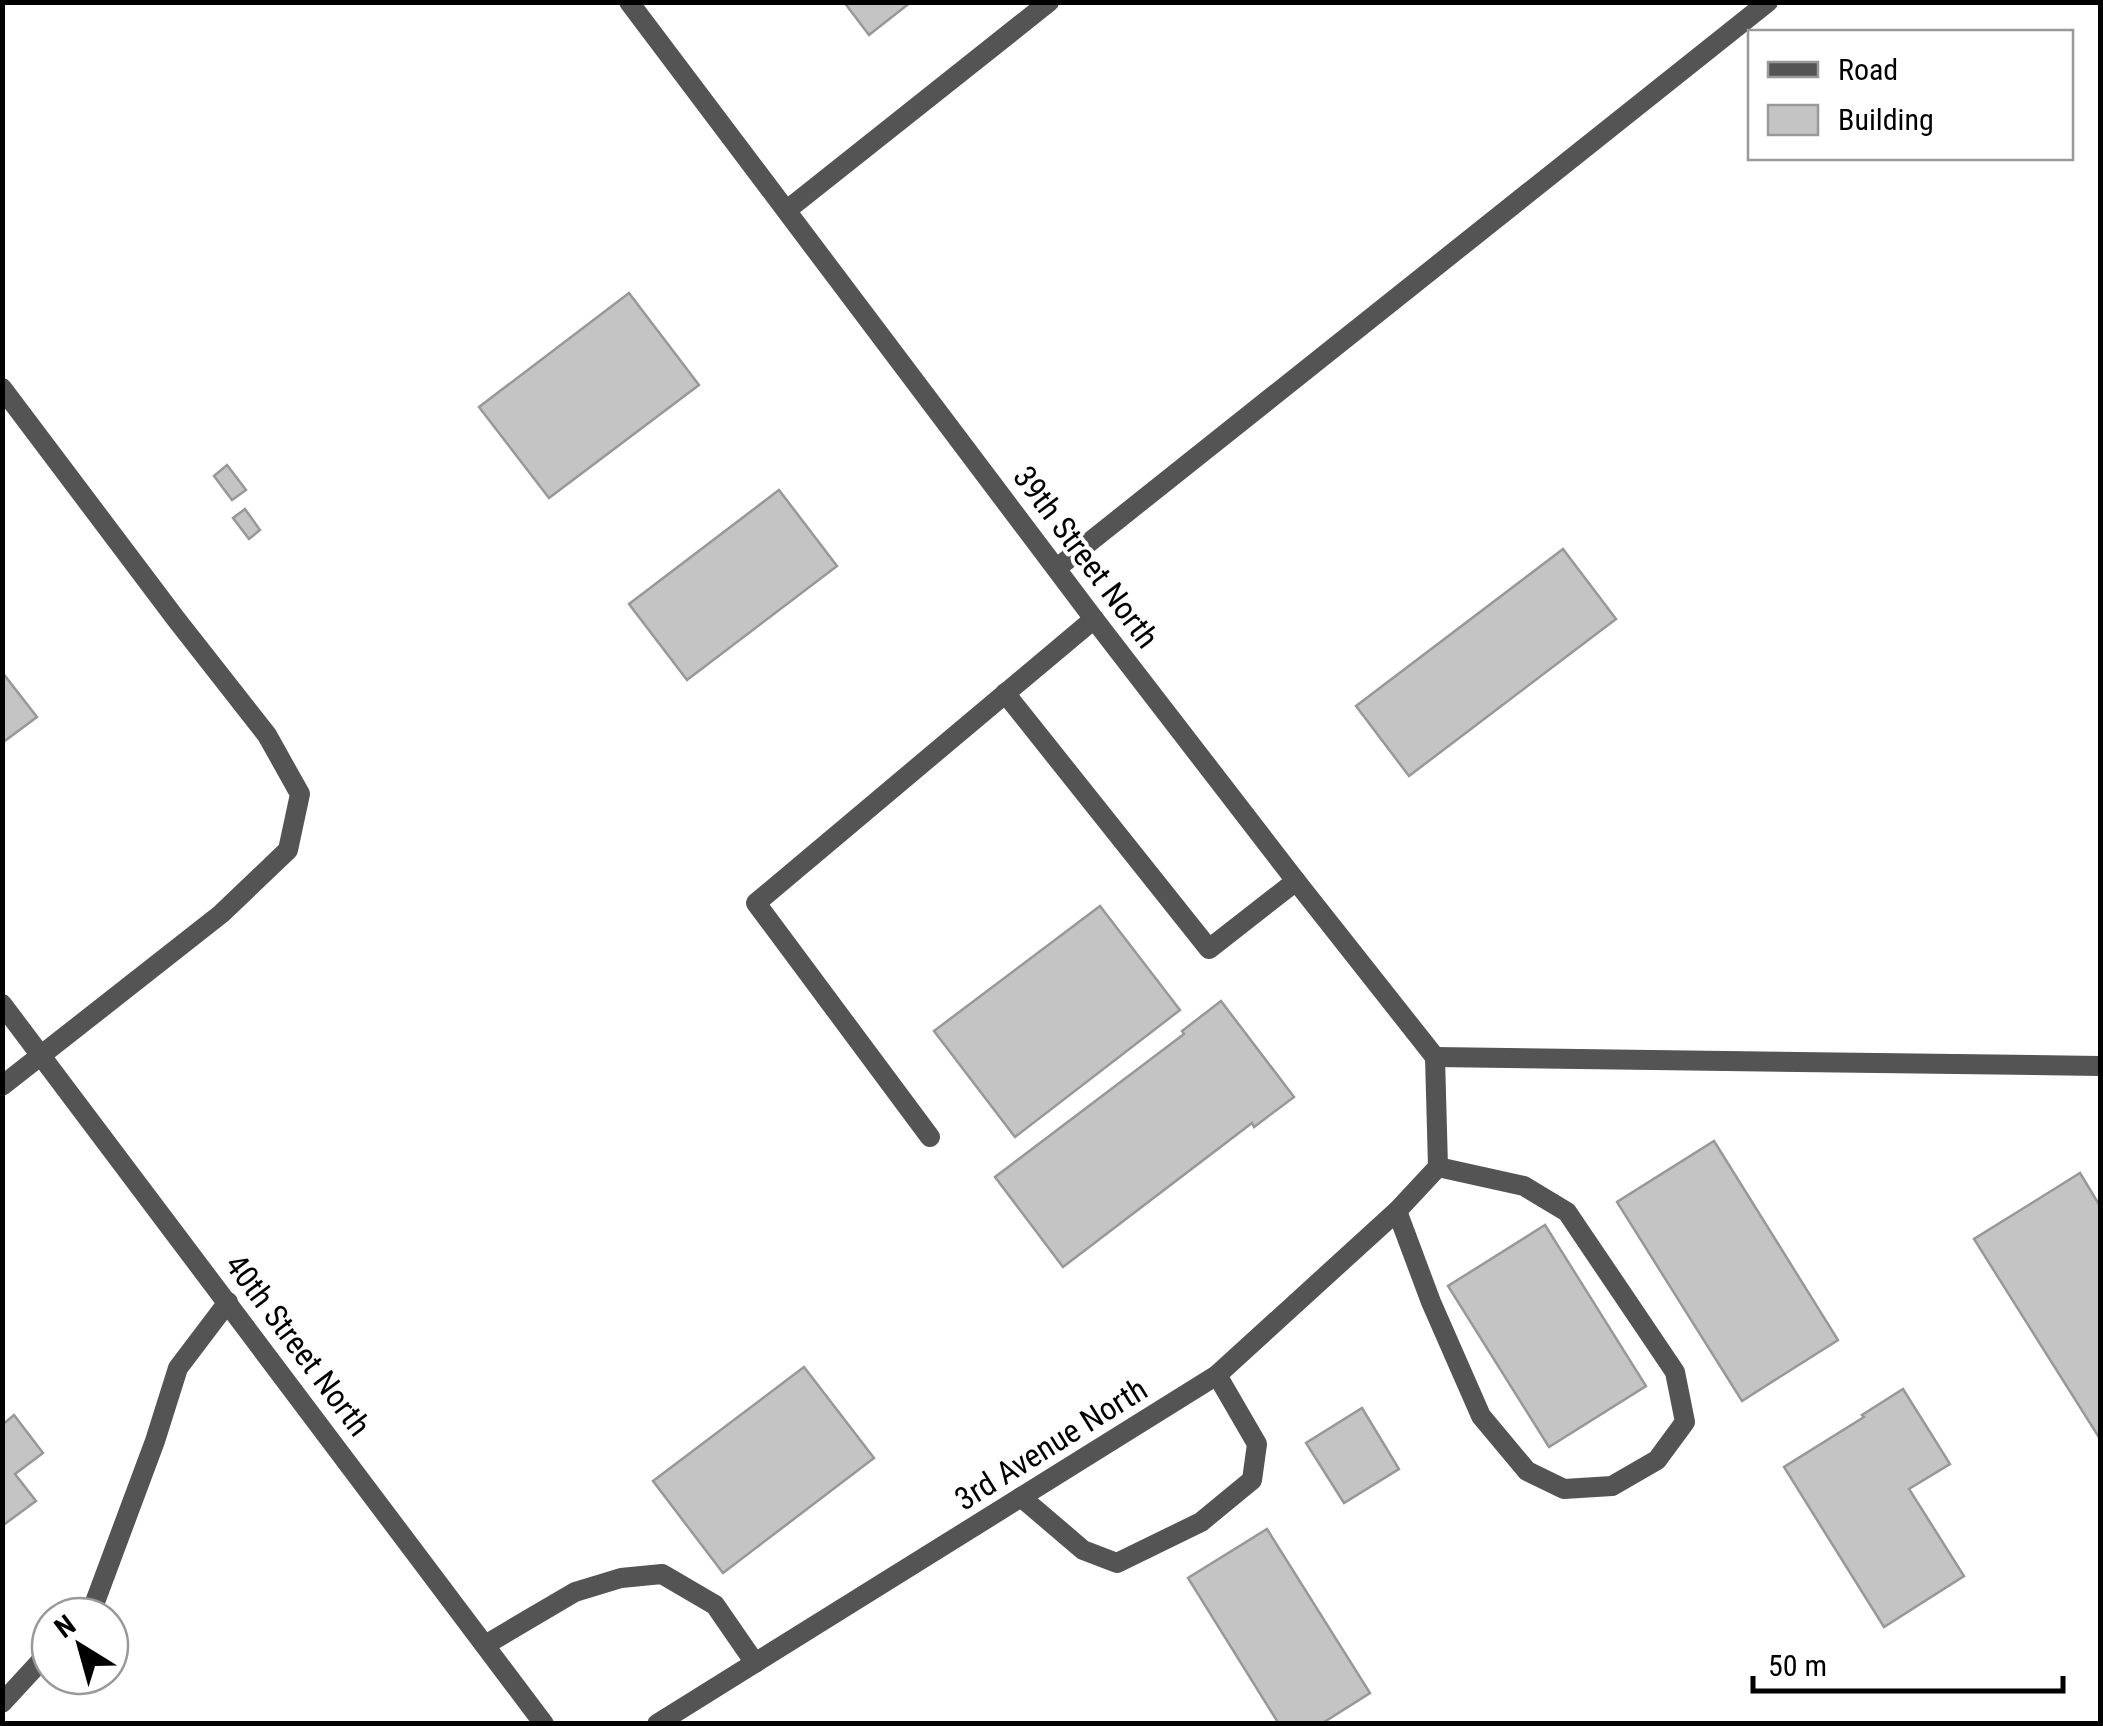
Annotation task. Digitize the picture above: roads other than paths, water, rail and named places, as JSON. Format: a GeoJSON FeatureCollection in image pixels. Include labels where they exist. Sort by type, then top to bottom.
{"type":"FeatureCollection","features":[{"type":"Feature","properties":{"kind":"street","name":"39th Street North"},"geometry":{"type":"LineString","coordinates":[[629,2],[1094,618],[1435,1058]]}},
{"type":"Feature","properties":{"kind":"street"},"geometry":{"type":"LineString","coordinates":[[787,210],[1049,2]]}},
{"type":"Feature","properties":{"kind":"street"},"geometry":{"type":"LineString","coordinates":[[1057,568],[1768,2]]}},
{"type":"Feature","properties":{"kind":"street"},"geometry":{"type":"LineString","coordinates":[[2,388],[267,735],[300,794],[288,850],[222,914],[2,1086]]}},
{"type":"Feature","properties":{"kind":"street"},"geometry":{"type":"LineString","coordinates":[[930,1138],[756,903],[1094,618]]}},
{"type":"Feature","properties":{"kind":"street"},"geometry":{"type":"LineString","coordinates":[[1005,693],[1209,948],[1296,881]]}},
{"type":"Feature","properties":{"kind":"street","name":"40th Street North"},"geometry":{"type":"LineString","coordinates":[[2,1004],[544,1724]]}},
{"type":"Feature","properties":{"kind":"street"},"geometry":{"type":"LineString","coordinates":[[1397,1210],[1431,1302],[1482,1416],[1527,1471],[1564,1489],[1612,1486],[1657,1460],[1685,1422],[1676,1372],[1567,1212],[1524,1186],[1438,1167],[1435,1058],[2100,1066]]}},
{"type":"Feature","properties":{"kind":"street","name":"3rd Avenue North"},"geometry":{"type":"LineString","coordinates":[[657,1724],[1217,1376],[1397,1210],[1438,1167]]}},
{"type":"Feature","properties":{"kind":"street"},"geometry":{"type":"LineString","coordinates":[[97,1596],[178,1368],[228,1302]]}},
{"type":"Feature","properties":{"kind":"street"},"geometry":{"type":"LineString","coordinates":[[1022,1497],[1083,1550],[1117,1563],[1200,1522],[1252,1480],[1257,1444],[1217,1376]]}},
{"type":"Feature","properties":{"kind":"street"},"geometry":{"type":"LineString","coordinates":[[485,1645],[575,1592],[621,1578],[662,1574],[715,1605],[755,1663]]}},
{"type":"Feature","properties":{"kind":"street"},"geometry":{"type":"LineString","coordinates":[[2,1703],[30,1673]]}}]}
